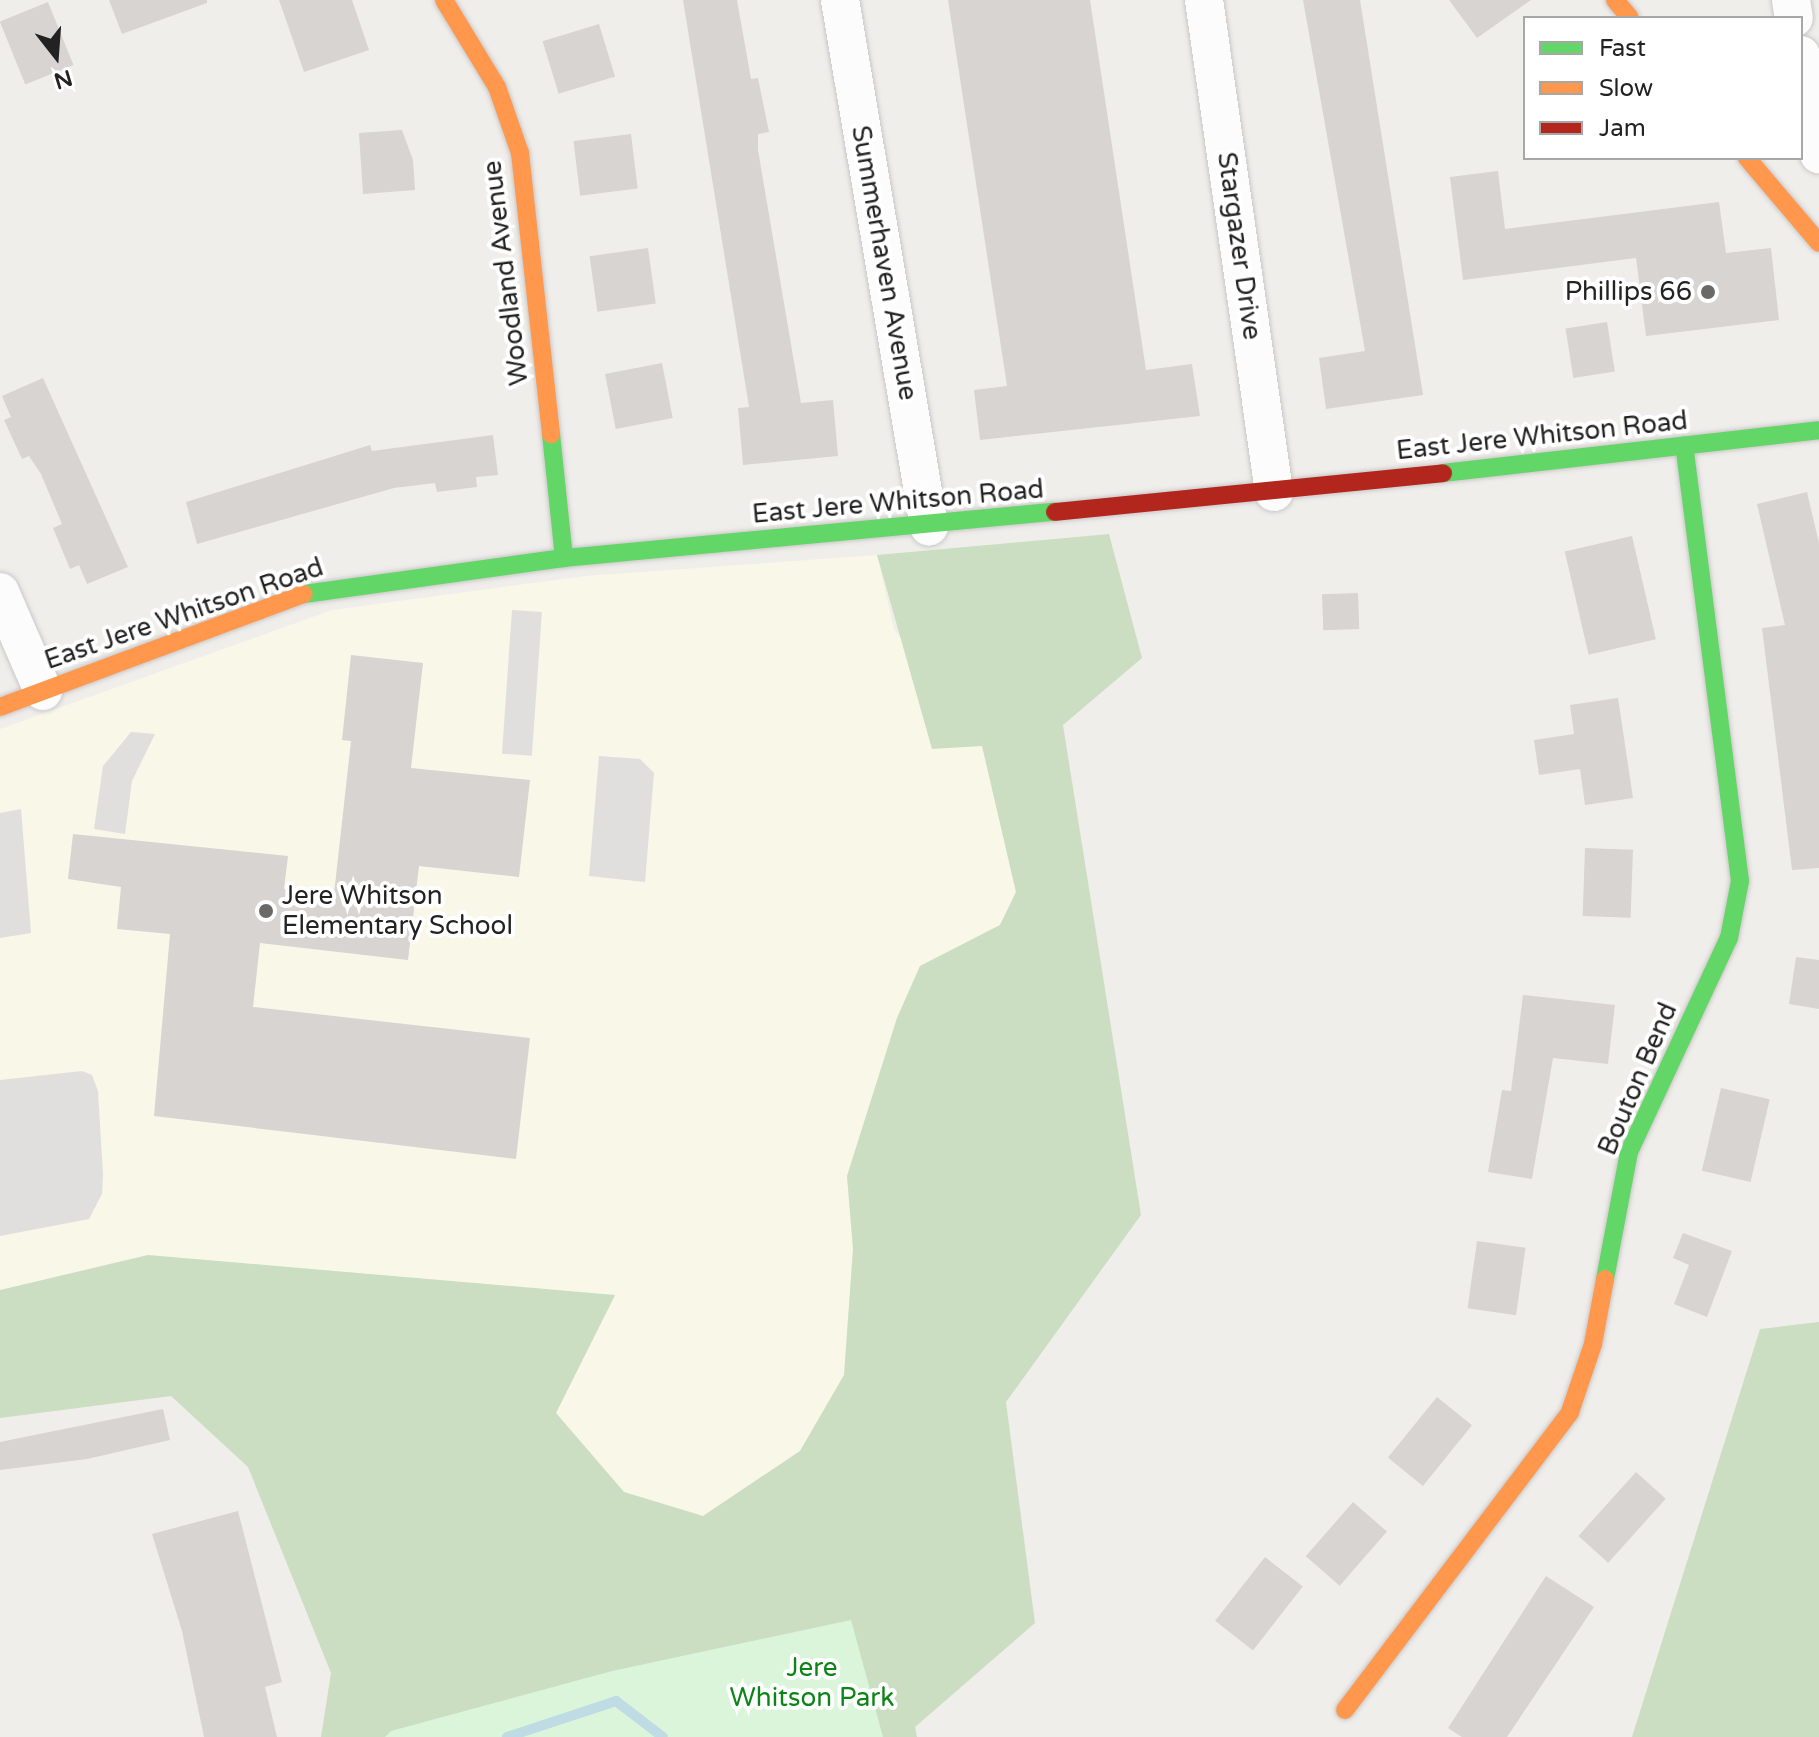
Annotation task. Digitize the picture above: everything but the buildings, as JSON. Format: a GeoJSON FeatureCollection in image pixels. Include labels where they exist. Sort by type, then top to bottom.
{"type":"FeatureCollection","features":[{"type":"Feature","properties":{"kind":"street","name":"Woodland Avenue"},"geometry":{"type":"LineString","coordinates":[[444,0],[497,87],[520,153],[564,558]]}},
{"type":"Feature","properties":{"kind":"street","name":"Summerhaven Avenue"},"geometry":{"type":"LineString","coordinates":[[840,0],[929,527]]}},
{"type":"Feature","properties":{"kind":"street","name":"Stargazer Drive"},"geometry":{"type":"LineString","coordinates":[[1204,0],[1274,492]]}},
{"type":"Feature","properties":{"kind":"street"},"geometry":{"type":"LineString","coordinates":[[1615,0],[1628,16]]}},
{"type":"Feature","properties":{"kind":"street"},"geometry":{"type":"LineString","coordinates":[[1803,66],[1819,154]]}},
{"type":"Feature","properties":{"kind":"street"},"geometry":{"type":"LineString","coordinates":[[1749,160],[1819,243]]}},
{"type":"Feature","properties":{"kind":"street","name":"East Jere Whitson Road"},"geometry":{"type":"LineString","coordinates":[[0,707],[319,589],[564,558],[929,527],[1274,492],[1819,430]]}},
{"type":"Feature","properties":{"kind":"street","name":"Bouton Bend"},"geometry":{"type":"LineString","coordinates":[[1345,1710],[1570,1412],[1593,1344],[1629,1152],[1729,938],[1740,881],[1684,446]]}},
{"type":"Feature","properties":{"kind":"street"},"geometry":{"type":"LineString","coordinates":[[0,592],[43,691]]}},
{"type":"Feature","properties":{"kind":"shaded area"},"geometry":{"type":"Polygon","coordinates":[[[877,555],[894,629],[982,745],[1016,892],[1000,925],[920,966],[897,1018],[847,1176],[853,1249],[844,1375],[800,1451],[703,1516],[624,1492],[556,1413],[615,1296],[0,1290],[0,729],[332,610],[585,576],[877,555]]]}},
{"type":"Feature","properties":{"kind":"shaded area"},"geometry":{"type":"Polygon","coordinates":[[[512,610],[542,612],[532,756],[502,754],[512,610]]]}},
{"type":"Feature","properties":{"kind":"shaded area"},"geometry":{"type":"Polygon","coordinates":[[[131,732],[155,734],[132,781],[125,834],[94,829],[103,766],[131,732]]]}},
{"type":"Feature","properties":{"kind":"shaded area"},"geometry":{"type":"Polygon","coordinates":[[[599,756],[640,759],[654,773],[645,882],[589,876],[599,756]]]}},
{"type":"Feature","properties":{"kind":"shaded area"},"geometry":{"type":"Polygon","coordinates":[[[21,809],[31,933],[0,938],[0,813],[21,809]]]}},
{"type":"Feature","properties":{"kind":"shaded area"},"geometry":{"type":"Polygon","coordinates":[[[82,1071],[92,1075],[98,1091],[102,1194],[89,1219],[0,1236],[0,1080],[82,1071]]]}},
{"type":"Feature","properties":{"kind":"green space"},"geometry":{"type":"Polygon","coordinates":[[[1109,534],[1142,658],[1063,725],[1141,1215],[1006,1402],[1035,1623],[915,1727],[917,1737],[321,1737],[331,1673],[248,1467],[171,1396],[0,1418],[0,1290],[148,1255],[615,1295],[556,1413],[624,1492],[703,1516],[800,1451],[844,1375],[853,1249],[847,1176],[897,1018],[920,966],[1000,925],[1016,892],[982,746],[932,749],[877,555],[1109,534]]]}},
{"type":"Feature","properties":{"kind":"green space"},"geometry":{"type":"Polygon","coordinates":[[[1819,1322],[1819,1737],[1632,1737],[1760,1329],[1819,1322]]]}},
{"type":"Feature","properties":{"kind":"green space","name":"Jere Whitson Park"},"geometry":{"type":"Polygon","coordinates":[[[851,1620],[883,1737],[385,1737],[391,1731],[612,1671],[851,1620]]]}},
{"type":"Feature","properties":{"kind":"waterway"},"geometry":{"type":"LineString","coordinates":[[507,1737],[616,1701],[663,1737]]}},
{"type":"Feature","properties":{"kind":"traffic: fast"},"geometry":{"type":"LineString","coordinates":[[1443,473],[1819,430]]}},
{"type":"Feature","properties":{"kind":"traffic: fast"},"geometry":{"type":"LineString","coordinates":[[551,434],[564,558]]}},
{"type":"Feature","properties":{"kind":"traffic: fast"},"geometry":{"type":"LineString","coordinates":[[1605,1279],[1629,1152],[1729,938],[1740,881],[1684,446]]}},
{"type":"Feature","properties":{"kind":"traffic: fast"},"geometry":{"type":"LineString","coordinates":[[304,594],[564,558],[1055,512]]}},
{"type":"Feature","properties":{"kind":"traffic: slow"},"geometry":{"type":"LineString","coordinates":[[444,0],[497,87],[520,153],[551,434]]}},
{"type":"Feature","properties":{"kind":"traffic: slow"},"geometry":{"type":"LineString","coordinates":[[1615,0],[1628,16]]}},
{"type":"Feature","properties":{"kind":"traffic: slow"},"geometry":{"type":"LineString","coordinates":[[1749,160],[1819,243]]}},
{"type":"Feature","properties":{"kind":"traffic: slow"},"geometry":{"type":"LineString","coordinates":[[0,707],[304,594]]}},
{"type":"Feature","properties":{"kind":"traffic: slow"},"geometry":{"type":"LineString","coordinates":[[1345,1710],[1570,1412],[1593,1344],[1605,1279]]}},
{"type":"Feature","properties":{"kind":"traffic: jam"},"geometry":{"type":"LineString","coordinates":[[1055,512],[1443,473]]}},
{"type":"Feature","properties":{"kind":"place","name":"Phillips 66"},"geometry":{"type":"Point","coordinates":[1708,292]}},
{"type":"Feature","properties":{"kind":"place","name":"Jere Whitson Elementary School"},"geometry":{"type":"Point","coordinates":[266,911]}}]}
